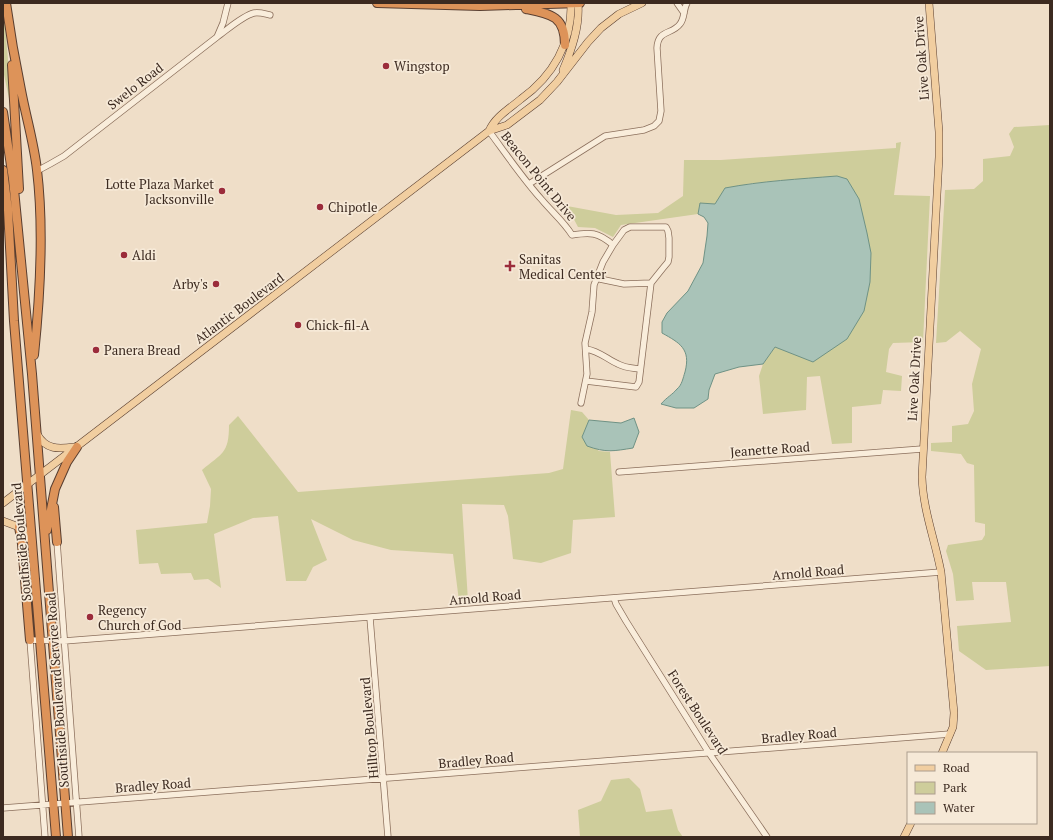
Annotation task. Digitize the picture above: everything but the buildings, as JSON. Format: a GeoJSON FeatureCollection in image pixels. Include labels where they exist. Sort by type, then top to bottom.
{"type":"FeatureCollection","features":[{"type":"Feature","properties":{"kind":"highway"},"geometry":{"type":"LineString","coordinates":[[6,3],[37,171],[40,227],[38,317],[32,374]]}},
{"type":"Feature","properties":{"kind":"highway"},"geometry":{"type":"LineString","coordinates":[[377,3],[450,6],[510,6],[579,3]]}},
{"type":"Feature","properties":{"kind":"highway"},"geometry":{"type":"LineString","coordinates":[[510,6],[543,12],[556,18],[562,27],[564,45]]}},
{"type":"Feature","properties":{"kind":"highway"},"geometry":{"type":"LineString","coordinates":[[10,27],[18,163],[21,260]]}},
{"type":"Feature","properties":{"kind":"highway"},"geometry":{"type":"LineString","coordinates":[[3,112],[13,179],[21,260]]}},
{"type":"Feature","properties":{"kind":"highway"},"geometry":{"type":"LineString","coordinates":[[3,170],[8,210],[9,244]]}},
{"type":"Feature","properties":{"kind":"highway"},"geometry":{"type":"LineString","coordinates":[[3,206],[9,244]]}},
{"type":"Feature","properties":{"kind":"highway","name":"Southside Boulevard"},"geometry":{"type":"LineString","coordinates":[[9,244],[56,837]]}},
{"type":"Feature","properties":{"kind":"highway","name":"Southside Boulevard"},"geometry":{"type":"LineString","coordinates":[[21,260],[32,374],[68,837]]}},
{"type":"Feature","properties":{"kind":"highway"},"geometry":{"type":"LineString","coordinates":[[45,544],[55,489],[67,462],[76,447]]}},
{"type":"Feature","properties":{"kind":"highway"},"geometry":{"type":"LineString","coordinates":[[55,489],[54,514],[57,542]]}},
{"type":"Feature","properties":{"kind":"highway"},"geometry":{"type":"LineString","coordinates":[[18,527],[22,544],[30,640]]}},
{"type":"Feature","properties":{"kind":"main road","name":"Atlantic Boulevard"},"geometry":{"type":"LineString","coordinates":[[489,131],[499,116],[541,82],[556,63],[564,45],[570,21],[571,3]]}},
{"type":"Feature","properties":{"kind":"main road"},"geometry":{"type":"LineString","coordinates":[[557,82],[575,38],[579,3]]}},
{"type":"Feature","properties":{"kind":"main road","name":"Atlantic Boulevard"},"geometry":{"type":"LineString","coordinates":[[3,503],[489,131],[507,125],[540,100],[557,82],[588,42],[601,28],[619,14],[642,3]]}},
{"type":"Feature","properties":{"kind":"main road","name":"Live Oak Drive"},"geometry":{"type":"LineString","coordinates":[[929,3],[939,132],[939,157],[922,449],[922,491],[938,553],[941,572],[954,713],[953,727],[942,752]]}},
{"type":"Feature","properties":{"kind":"main road"},"geometry":{"type":"LineString","coordinates":[[36,432],[43,443],[51,447],[63,449],[76,447]]}},
{"type":"Feature","properties":{"kind":"main road"},"geometry":{"type":"LineString","coordinates":[[3,521],[18,527],[32,542]]}},
{"type":"Feature","properties":{"kind":"main road"},"geometry":{"type":"LineString","coordinates":[[904,837],[910,824]]}},
{"type":"Feature","properties":{"kind":"street"},"geometry":{"type":"LineString","coordinates":[[217,37],[223,23],[228,3]]}},
{"type":"Feature","properties":{"kind":"street"},"geometry":{"type":"LineString","coordinates":[[677,3],[684,13]]}},
{"type":"Feature","properties":{"kind":"street"},"geometry":{"type":"LineString","coordinates":[[529,184],[605,136],[644,130],[657,124],[661,111],[657,43],[662,35],[680,25],[683,20],[687,3]]}},
{"type":"Feature","properties":{"kind":"street","name":"Swelo Road"},"geometry":{"type":"LineString","coordinates":[[37,171],[64,156],[217,37],[248,16],[255,13],[270,15]]}},
{"type":"Feature","properties":{"kind":"street","name":"Beacon Point Drive"},"geometry":{"type":"LineString","coordinates":[[489,131],[529,184],[562,221],[572,235],[593,233],[600,235],[613,245]]}},
{"type":"Feature","properties":{"kind":"street"},"geometry":{"type":"LineString","coordinates":[[581,403],[586,381],[585,343],[592,312],[595,278],[613,245],[624,230],[630,227],[666,227],[669,238],[668,262],[651,283],[639,382],[636,387],[586,381]]}},
{"type":"Feature","properties":{"kind":"street"},"geometry":{"type":"LineString","coordinates":[[595,278],[624,284],[651,283]]}},
{"type":"Feature","properties":{"kind":"street"},"geometry":{"type":"LineString","coordinates":[[586,349],[599,353],[618,364],[640,369]]}},
{"type":"Feature","properties":{"kind":"street","name":"Jeanette Road"},"geometry":{"type":"LineString","coordinates":[[619,472],[922,449]]}},
{"type":"Feature","properties":{"kind":"street","name":"Southside Boulevard Service Road"},"geometry":{"type":"LineString","coordinates":[[57,542],[79,837]]}},
{"type":"Feature","properties":{"kind":"street","name":"Arnold Road"},"geometry":{"type":"LineString","coordinates":[[30,640],[64,641],[941,572]]}},
{"type":"Feature","properties":{"kind":"street","name":"Forest Boulevard"},"geometry":{"type":"LineString","coordinates":[[614,598],[619,609],[710,753],[767,837]]}},
{"type":"Feature","properties":{"kind":"street","name":"Hilltop Boulevard"},"geometry":{"type":"LineString","coordinates":[[370,618],[388,837]]}},
{"type":"Feature","properties":{"kind":"street","name":"Southside Boulevard Service Road"},"geometry":{"type":"LineString","coordinates":[[30,640],[45,837]]}},
{"type":"Feature","properties":{"kind":"street","name":"Bradley Road"},"geometry":{"type":"LineString","coordinates":[[3,808],[950,734]]}},
{"type":"Feature","properties":{"kind":"green space"},"geometry":{"type":"Polygon","coordinates":[[[3,4],[12,103],[10,103],[3,70],[3,4]]]}},
{"type":"Feature","properties":{"kind":"green space"},"geometry":{"type":"Polygon","coordinates":[[[1050,125],[1050,666],[986,670],[959,651],[957,626],[1011,622],[1006,582],[972,582],[974,600],[956,601],[953,574],[946,551],[948,545],[982,540],[985,535],[985,524],[975,522],[974,465],[967,463],[961,454],[931,451],[931,443],[952,442],[952,426],[968,424],[974,411],[972,384],[981,349],[960,331],[946,342],[936,343],[945,190],[974,189],[983,181],[983,159],[1010,156],[1014,147],[1009,134],[1014,127],[1050,125]]]}},
{"type":"Feature","properties":{"kind":"green space"},"geometry":{"type":"Polygon","coordinates":[[[901,142],[894,195],[930,196],[923,342],[893,343],[889,349],[886,372],[902,376],[901,391],[883,390],[881,404],[852,407],[852,443],[832,444],[820,376],[807,377],[806,410],[763,414],[759,376],[763,364],[775,347],[784,180],[747,184],[715,204],[700,204],[698,214],[621,225],[613,237],[595,228],[578,227],[567,206],[616,215],[658,213],[683,196],[684,160],[721,160],[896,148],[896,143],[901,142]]]}},
{"type":"Feature","properties":{"kind":"green space"},"geometry":{"type":"Polygon","coordinates":[[[571,410],[582,412],[589,420],[582,437],[599,451],[610,452],[615,517],[573,520],[571,553],[541,563],[513,559],[508,516],[504,505],[462,504],[468,601],[459,601],[453,554],[391,550],[353,540],[311,519],[327,560],[313,567],[306,581],[286,581],[278,516],[253,518],[214,534],[221,588],[208,579],[194,580],[191,573],[161,574],[158,563],[139,564],[136,530],[207,523],[211,489],[202,470],[226,448],[229,435],[229,425],[238,416],[298,492],[549,473],[563,469],[571,410]]]}},
{"type":"Feature","properties":{"kind":"green space"},"geometry":{"type":"Polygon","coordinates":[[[629,778],[640,789],[646,812],[672,809],[678,830],[683,837],[580,837],[578,810],[601,801],[611,780],[629,778]]]}},
{"type":"Feature","properties":{"kind":"water"},"geometry":{"type":"Polygon","coordinates":[[[837,176],[847,179],[859,199],[871,253],[870,282],[864,311],[847,339],[813,362],[775,347],[763,364],[739,367],[715,374],[709,390],[708,399],[694,408],[676,408],[661,404],[679,387],[685,372],[685,352],[679,344],[662,333],[662,322],[667,313],[688,291],[703,263],[708,223],[704,217],[698,214],[700,203],[715,204],[725,188],[767,182],[837,176]]]}},
{"type":"Feature","properties":{"kind":"water"},"geometry":{"type":"Polygon","coordinates":[[[634,418],[639,432],[633,448],[615,451],[600,450],[587,446],[582,437],[589,420],[621,423],[634,418]]]}},
{"type":"Feature","properties":{"kind":"place","name":"Wingstop"},"geometry":{"type":"Point","coordinates":[386,66]}},
{"type":"Feature","properties":{"kind":"place","name":"Lotte Plaza Market Jacksonville"},"geometry":{"type":"Point","coordinates":[222,191]}},
{"type":"Feature","properties":{"kind":"place","name":"Chipotle"},"geometry":{"type":"Point","coordinates":[320,207]}},
{"type":"Feature","properties":{"kind":"place","name":"Aldi"},"geometry":{"type":"Point","coordinates":[124,255]}},
{"type":"Feature","properties":{"kind":"place","name":"Sanitas Medical Center"},"geometry":{"type":"Point","coordinates":[510,266]}},
{"type":"Feature","properties":{"kind":"place","name":"Arby's"},"geometry":{"type":"Point","coordinates":[216,284]}},
{"type":"Feature","properties":{"kind":"place","name":"Chick-fil-A"},"geometry":{"type":"Point","coordinates":[298,325]}},
{"type":"Feature","properties":{"kind":"place","name":"Panera Bread"},"geometry":{"type":"Point","coordinates":[96,350]}},
{"type":"Feature","properties":{"kind":"place","name":"Regency Church of God"},"geometry":{"type":"Point","coordinates":[90,617]}}]}
